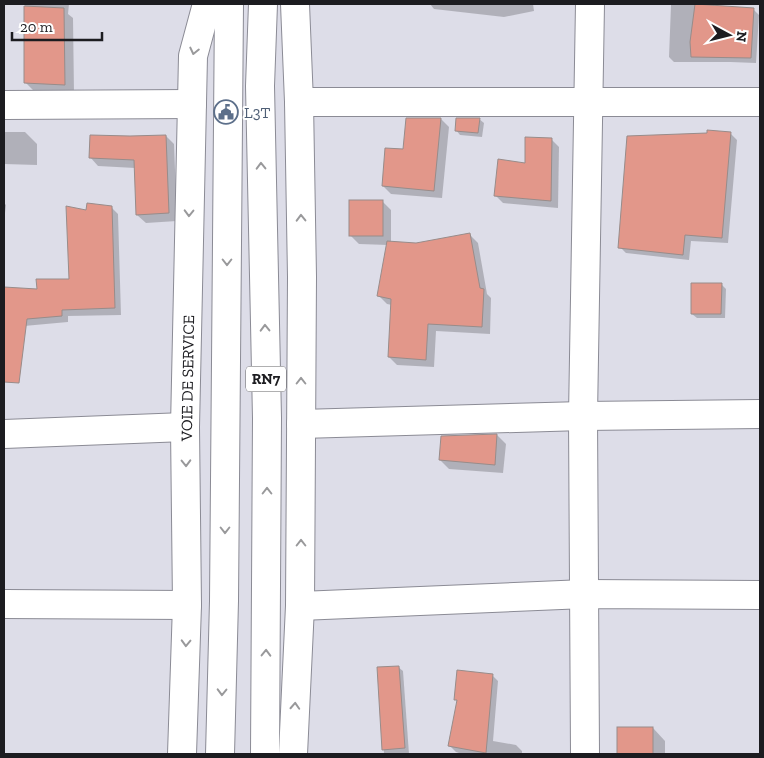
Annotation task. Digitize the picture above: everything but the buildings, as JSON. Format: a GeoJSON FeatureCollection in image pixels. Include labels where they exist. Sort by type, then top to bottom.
{"type":"FeatureCollection","features":[{"type":"Feature","properties":{"kind":"main road","name":"VOIE DE SERVICE"},"geometry":{"type":"LineString","coordinates":[[182,754],[187,605],[185,427],[192,56],[208,4]]}},
{"type":"Feature","properties":{"kind":"main road","name":"RN7"},"geometry":{"type":"LineString","coordinates":[[220,754],[224,591],[229,4]]}},
{"type":"Feature","properties":{"kind":"main road","name":"RN7"},"geometry":{"type":"LineString","coordinates":[[263,4],[260,86],[267,418],[265,754]]}},
{"type":"Feature","properties":{"kind":"main road"},"geometry":{"type":"LineString","coordinates":[[293,754],[300,606],[302,277],[295,4]]}},
{"type":"Feature","properties":{"kind":"main road"},"geometry":{"type":"LineString","coordinates":[[585,754],[583,416],[590,4]]}},
{"type":"Feature","properties":{"kind":"main road"},"geometry":{"type":"LineString","coordinates":[[299,102],[760,102]]}},
{"type":"Feature","properties":{"kind":"main road"},"geometry":{"type":"LineString","coordinates":[[4,105],[192,104]]}},
{"type":"Feature","properties":{"kind":"main road"},"geometry":{"type":"LineString","coordinates":[[301,424],[583,416],[760,414]]}},
{"type":"Feature","properties":{"kind":"main road"},"geometry":{"type":"LineString","coordinates":[[4,434],[185,427]]}},
{"type":"Feature","properties":{"kind":"main road"},"geometry":{"type":"LineString","coordinates":[[300,606],[585,594],[760,595]]}},
{"type":"Feature","properties":{"kind":"main road"},"geometry":{"type":"LineString","coordinates":[[4,604],[187,605]]}},
{"type":"Feature","properties":{"kind":"place","name":"L3T"},"geometry":{"type":"Point","coordinates":[226,112]}}]}
